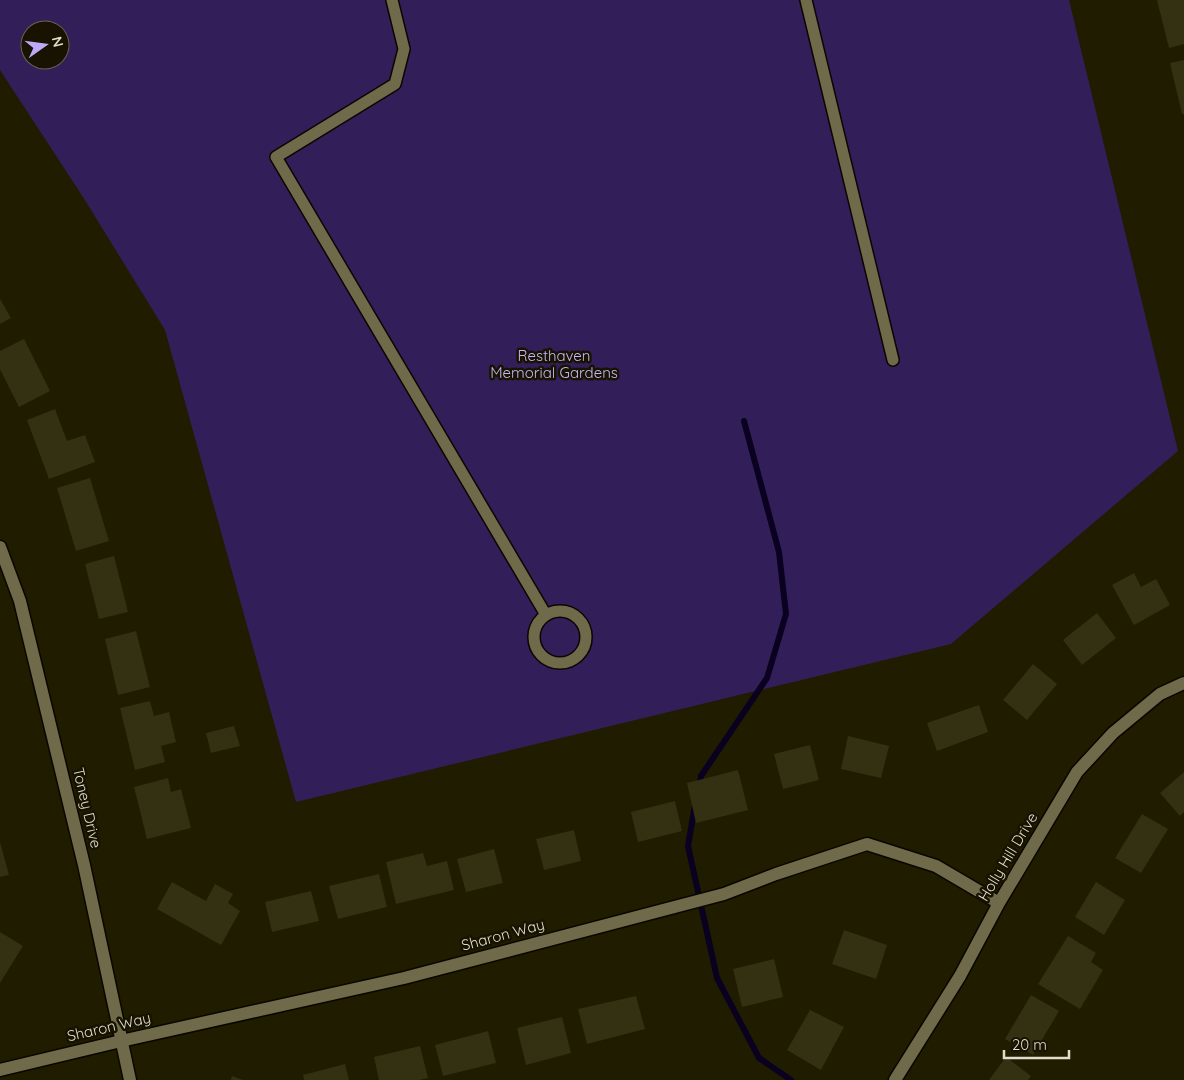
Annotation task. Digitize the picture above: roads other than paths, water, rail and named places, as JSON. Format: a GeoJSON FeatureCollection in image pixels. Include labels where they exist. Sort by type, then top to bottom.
{"type":"FeatureCollection","features":[{"type":"Feature","properties":{"kind":"street","name":"Toney Drive"},"geometry":{"type":"LineString","coordinates":[[0,547],[20,601],[84,865],[130,1080]]}},
{"type":"Feature","properties":{"kind":"street","name":"Holly Hill Drive"},"geometry":{"type":"LineString","coordinates":[[895,1080],[960,976],[999,903],[1077,772],[1112,733],[1160,694],[1184,683]]}},
{"type":"Feature","properties":{"kind":"street","name":"Sharon Way"},"geometry":{"type":"LineString","coordinates":[[0,1070],[451,966],[724,894],[776,874],[867,844],[936,866],[999,903]]}},
{"type":"Feature","properties":{"kind":"lane"},"geometry":{"type":"LineString","coordinates":[[392,0],[404,49],[395,84],[276,157],[546,614]]}},
{"type":"Feature","properties":{"kind":"lane"},"geometry":{"type":"LineString","coordinates":[[806,0],[893,360]]}},
{"type":"Feature","properties":{"kind":"lane"},"geometry":{"type":"LineString","coordinates":[[553,611],[570,612],[582,623],[586,631],[585,647],[573,660],[565,663],[555,663],[547,660],[535,647],[535,629],[539,621],[546,614],[553,611]]}},
{"type":"Feature","properties":{"kind":"waterway"},"geometry":{"type":"LineString","coordinates":[[699,788],[701,776],[767,678],[786,614],[779,552],[744,421]]}},
{"type":"Feature","properties":{"kind":"waterway"},"geometry":{"type":"LineString","coordinates":[[695,805],[688,846],[717,978],[759,1058],[791,1080]]}},
{"type":"Feature","properties":{"kind":"park label","name":"Resthaven Memorial Gardens"},"geometry":{"type":"Point","coordinates":[554,364]}}]}
